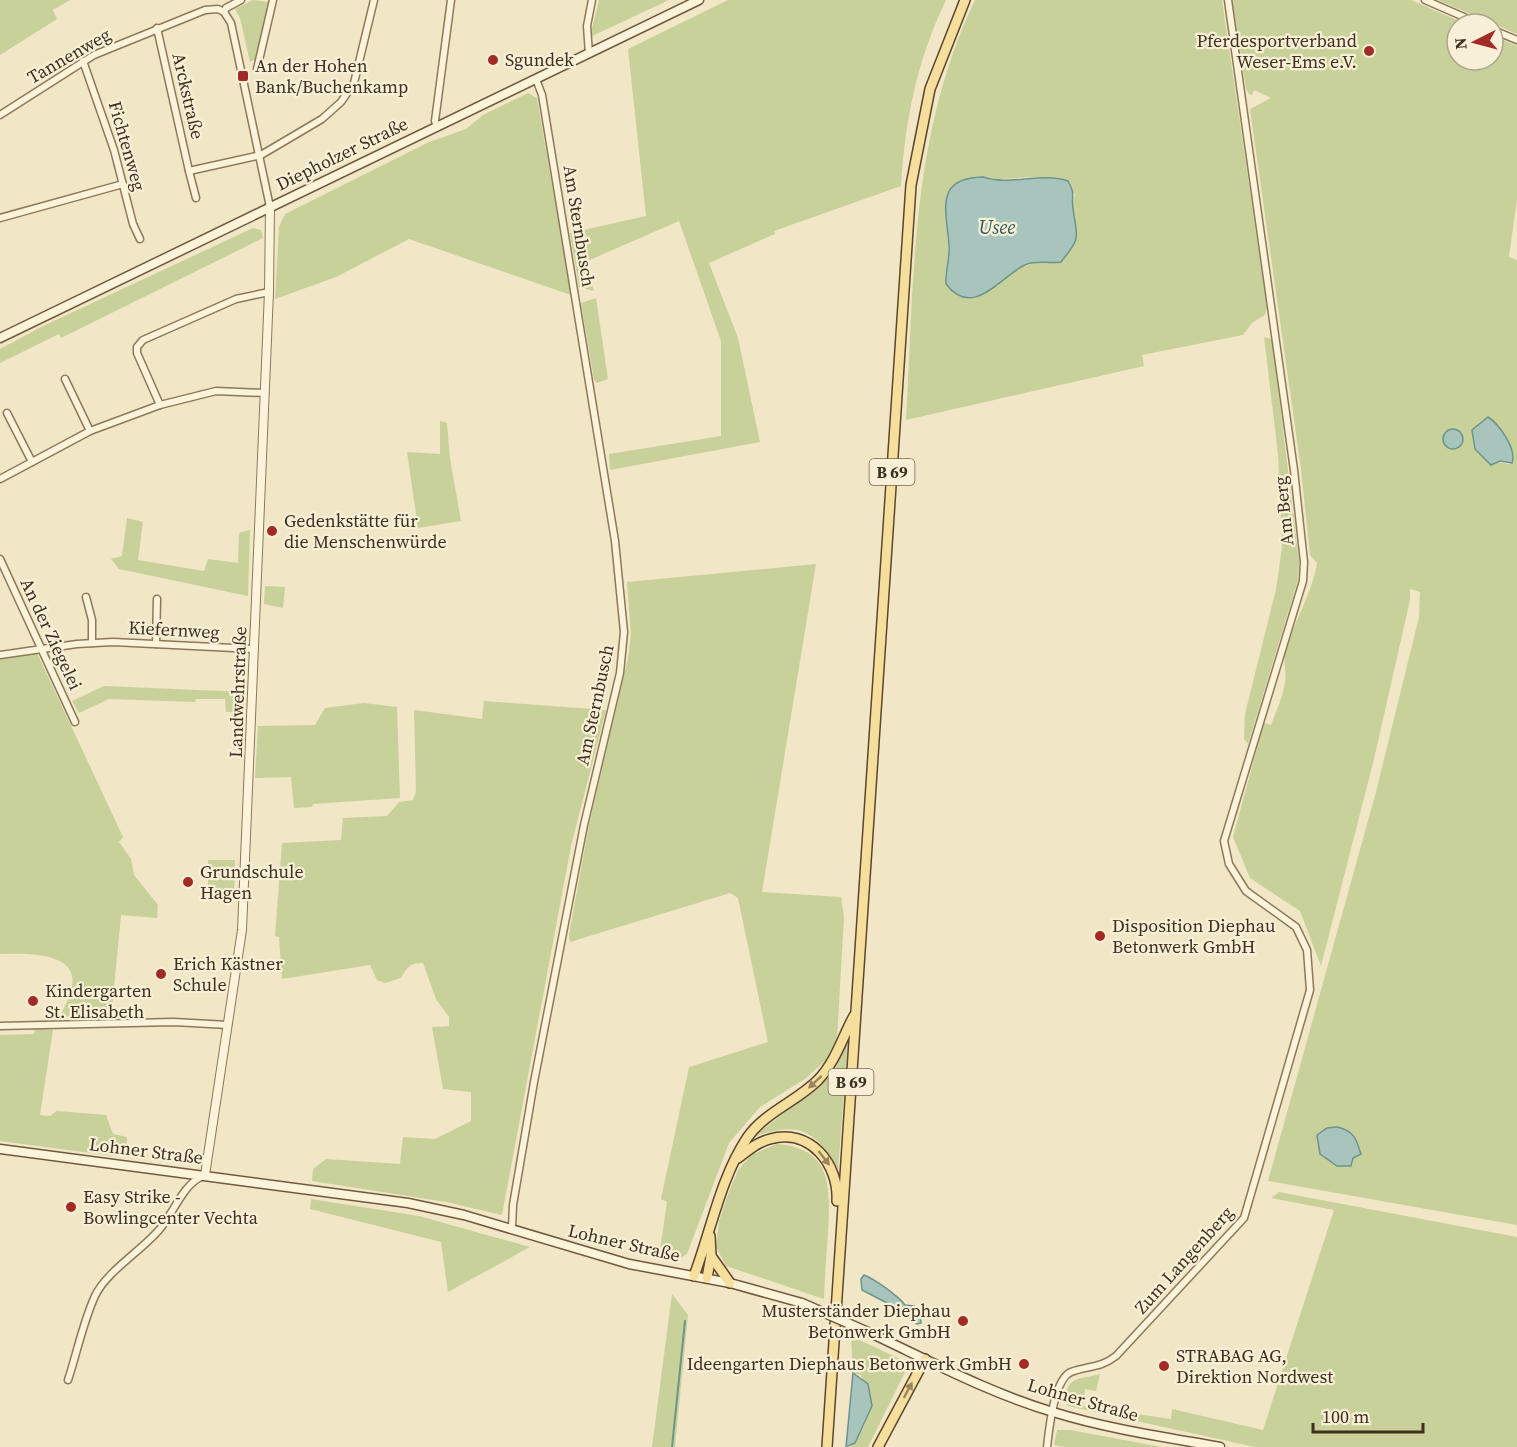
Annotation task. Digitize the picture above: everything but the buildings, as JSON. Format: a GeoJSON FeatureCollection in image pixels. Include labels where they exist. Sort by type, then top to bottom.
{"type":"FeatureCollection","features":[{"type":"Feature","properties":{"kind":"main road","name":"Diepholzer Straße"},"geometry":{"type":"LineString","coordinates":[[0,338],[699,0]]}},
{"type":"Feature","properties":{"kind":"main road","name":"B 69"},"geometry":{"type":"LineString","coordinates":[[827,1447],[911,185],[930,89],[964,0]]}},
{"type":"Feature","properties":{"kind":"main road"},"geometry":{"type":"LineString","coordinates":[[694,1276],[723,1191],[737,1159],[757,1126],[811,1086],[825,1072],[839,1051],[855,1014]]}},
{"type":"Feature","properties":{"kind":"main road"},"geometry":{"type":"LineString","coordinates":[[737,1159],[756,1145],[772,1138],[797,1139],[814,1146],[830,1165],[835,1178],[838,1191],[836,1223],[840,1239]]}},
{"type":"Feature","properties":{"kind":"main road","name":"Lohner Straße"},"geometry":{"type":"LineString","coordinates":[[0,1149],[408,1203],[512,1228],[570,1248],[629,1264],[730,1283],[802,1303],[979,1384],[1053,1412],[1118,1429],[1220,1447]]}},
{"type":"Feature","properties":{"kind":"main road"},"geometry":{"type":"LineString","coordinates":[[707,1278],[711,1256],[710,1232]]}},
{"type":"Feature","properties":{"kind":"main road"},"geometry":{"type":"LineString","coordinates":[[711,1256],[730,1283]]}},
{"type":"Feature","properties":{"kind":"main road"},"geometry":{"type":"LineString","coordinates":[[878,1447],[925,1359]]}},
{"type":"Feature","properties":{"kind":"street"},"geometry":{"type":"LineString","coordinates":[[225,0],[225,10],[231,23],[261,155],[270,207]]}},
{"type":"Feature","properties":{"kind":"street"},"geometry":{"type":"LineString","coordinates":[[225,10],[242,0]]}},
{"type":"Feature","properties":{"kind":"street"},"geometry":{"type":"LineString","coordinates":[[257,69],[273,0]]}},
{"type":"Feature","properties":{"kind":"street"},"geometry":{"type":"LineString","coordinates":[[189,171],[261,155],[322,119],[341,102],[354,83],[374,0]]}},
{"type":"Feature","properties":{"kind":"street"},"geometry":{"type":"LineString","coordinates":[[437,126],[435,121],[451,0]]}},
{"type":"Feature","properties":{"kind":"street"},"geometry":{"type":"LineString","coordinates":[[589,54],[587,26],[592,0]]}},
{"type":"Feature","properties":{"kind":"street","name":"Am Berg"},"geometry":{"type":"LineString","coordinates":[[1228,0],[1287,417],[1304,562],[1303,581],[1224,841],[1229,864],[1246,891],[1296,927],[1306,950],[1310,979]]}},
{"type":"Feature","properties":{"kind":"street"},"geometry":{"type":"LineString","coordinates":[[1425,0],[1452,12]]}},
{"type":"Feature","properties":{"kind":"street","name":"Tannenweg"},"geometry":{"type":"LineString","coordinates":[[0,115],[83,61],[157,28],[205,10],[225,10]]}},
{"type":"Feature","properties":{"kind":"street","name":"Arckstraße"},"geometry":{"type":"LineString","coordinates":[[157,28],[196,198]]}},
{"type":"Feature","properties":{"kind":"street","name":"Fichtenweg"},"geometry":{"type":"LineString","coordinates":[[83,61],[100,105],[133,224],[140,239]]}},
{"type":"Feature","properties":{"kind":"street","name":"Am Sternbusch"},"geometry":{"type":"LineString","coordinates":[[512,1228],[513,1205],[534,1082],[584,825],[620,673],[624,632],[614,530],[542,95],[536,79]]}},
{"type":"Feature","properties":{"kind":"street"},"geometry":{"type":"LineString","coordinates":[[0,218],[123,184]]}},
{"type":"Feature","properties":{"kind":"street","name":"Landwehrstraße"},"geometry":{"type":"LineString","coordinates":[[205,1175],[242,930],[266,393],[270,207]]}},
{"type":"Feature","properties":{"kind":"street"},"geometry":{"type":"LineString","coordinates":[[160,405],[139,358],[140,343],[209,310],[253,294],[269,292]]}},
{"type":"Feature","properties":{"kind":"street"},"geometry":{"type":"LineString","coordinates":[[65,379],[90,432]]}},
{"type":"Feature","properties":{"kind":"street"},"geometry":{"type":"LineString","coordinates":[[0,479],[90,432],[160,405],[216,391],[266,393]]}},
{"type":"Feature","properties":{"kind":"street"},"geometry":{"type":"LineString","coordinates":[[7,413],[32,462]]}},
{"type":"Feature","properties":{"kind":"street","name":"An der Ziegelei"},"geometry":{"type":"LineString","coordinates":[[0,559],[75,722]]}},
{"type":"Feature","properties":{"kind":"street"},"geometry":{"type":"LineString","coordinates":[[86,597],[92,620],[92,643]]}},
{"type":"Feature","properties":{"kind":"street"},"geometry":{"type":"LineString","coordinates":[[156,644],[157,599]]}},
{"type":"Feature","properties":{"kind":"street","name":"Kiefernweg"},"geometry":{"type":"LineString","coordinates":[[0,655],[92,643],[254,649]]}},
{"type":"Feature","properties":{"kind":"street","name":"Zum Langenberg"},"geometry":{"type":"LineString","coordinates":[[1053,1412],[1064,1376],[1070,1372],[1101,1366],[1116,1356],[1244,1218],[1307,1001],[1310,979]]}},
{"type":"Feature","properties":{"kind":"street"},"geometry":{"type":"LineString","coordinates":[[0,1026],[174,1022],[228,1025]]}},
{"type":"Feature","properties":{"kind":"street"},"geometry":{"type":"LineString","coordinates":[[68,1380],[94,1296],[102,1283],[160,1229],[191,1181],[205,1175]]}},
{"type":"Feature","properties":{"kind":"street"},"geometry":{"type":"LineString","coordinates":[[1047,1447],[1053,1412]]}},
{"type":"Feature","properties":{"kind":"green space"},"geometry":{"type":"Polygon","coordinates":[[[0,0],[70,0],[53,10],[57,19],[0,55],[0,0]]]}},
{"type":"Feature","properties":{"kind":"green space"},"geometry":{"type":"Polygon","coordinates":[[[253,0],[269,2],[256,59],[250,62],[240,18],[235,9],[253,0]]]}},
{"type":"Feature","properties":{"kind":"green space"},"geometry":{"type":"Polygon","coordinates":[[[599,0],[669,0],[590,37],[599,0]]]}},
{"type":"Feature","properties":{"kind":"green space"},"geometry":{"type":"Polygon","coordinates":[[[728,0],[946,0],[927,45],[914,91],[909,114],[901,186],[774,231],[775,234],[709,263],[738,338],[760,442],[610,470],[609,454],[721,436],[721,341],[679,221],[585,262],[594,291],[579,287],[570,233],[646,216],[628,49],[728,0]]]}},
{"type":"Feature","properties":{"kind":"green space"},"geometry":{"type":"Polygon","coordinates":[[[975,0],[1222,0],[1267,307],[1265,315],[1252,323],[1243,335],[1142,355],[1144,366],[906,420],[914,259],[920,206],[927,153],[938,101],[954,50],[975,0]],[[983,177],[950,188],[946,210],[948,254],[945,276],[998,286],[1009,274],[1030,264],[1054,263],[1073,244],[1076,236],[1073,215],[1075,194],[1035,177],[999,179],[983,177]]]}},
{"type":"Feature","properties":{"kind":"green space"},"geometry":{"type":"Polygon","coordinates":[[[1232,0],[1411,0],[1445,15],[1445,72],[1505,72],[1505,41],[1517,46],[1517,199],[1509,257],[1517,260],[1517,1225],[1268,1181],[1376,792],[1419,617],[1420,592],[1410,589],[1410,600],[1374,759],[1321,966],[1300,911],[1250,878],[1233,837],[1264,723],[1271,725],[1281,697],[1285,677],[1286,649],[1312,584],[1317,563],[1310,555],[1301,469],[1250,109],[1271,98],[1254,90],[1252,95],[1246,89],[1232,0]],[[1499,428],[1497,462],[1509,464],[1514,456],[1499,428]],[[1359,1149],[1320,1154],[1337,1166],[1353,1163],[1353,1158],[1361,1154],[1359,1149]]]}},
{"type":"Feature","properties":{"kind":"green space"},"geometry":{"type":"Polygon","coordinates":[[[1438,0],[1517,0],[1517,34],[1505,29],[1505,12],[1466,12],[1438,0]]]}},
{"type":"Feature","properties":{"kind":"green space"},"geometry":{"type":"Polygon","coordinates":[[[528,93],[537,98],[571,295],[409,239],[336,277],[275,299],[279,227],[285,214],[427,143],[466,129],[483,115],[528,93]]]}},
{"type":"Feature","properties":{"kind":"green space"},"geometry":{"type":"Polygon","coordinates":[[[253,228],[261,230],[263,238],[61,338],[59,334],[0,363],[0,349],[41,327],[253,228]]]}},
{"type":"Feature","properties":{"kind":"green space"},"geometry":{"type":"Polygon","coordinates":[[[596,298],[608,379],[597,383],[594,380],[581,303],[596,298]]]}},
{"type":"Feature","properties":{"kind":"green space"},"geometry":{"type":"Polygon","coordinates":[[[1264,337],[1272,339],[1299,561],[1298,580],[1248,744],[1244,739],[1245,714],[1276,589],[1282,547],[1278,454],[1264,337]]]}},
{"type":"Feature","properties":{"kind":"green space"},"geometry":{"type":"Polygon","coordinates":[[[440,421],[447,423],[450,459],[461,521],[418,528],[407,452],[440,454],[440,421]]]}},
{"type":"Feature","properties":{"kind":"green space"},"geometry":{"type":"Polygon","coordinates":[[[127,518],[143,522],[138,560],[204,571],[208,559],[238,563],[239,533],[250,530],[248,596],[119,569],[111,559],[122,556],[127,518]]]}},
{"type":"Feature","properties":{"kind":"green space"},"geometry":{"type":"Polygon","coordinates":[[[816,564],[762,892],[841,897],[844,917],[837,1039],[825,1061],[805,1079],[760,1107],[729,1143],[687,1254],[678,1259],[659,1257],[667,1202],[661,1199],[689,1067],[768,1042],[738,898],[730,893],[570,942],[569,935],[589,825],[628,658],[631,635],[627,582],[816,564]]]}},
{"type":"Feature","properties":{"kind":"green space"},"geometry":{"type":"Polygon","coordinates":[[[265,586],[285,587],[283,608],[264,604],[265,586]]]}},
{"type":"Feature","properties":{"kind":"green space"},"geometry":{"type":"Polygon","coordinates":[[[37,653],[123,837],[119,842],[131,859],[134,875],[158,905],[157,918],[121,915],[112,1009],[94,1009],[93,1015],[60,1017],[72,986],[72,974],[67,966],[58,960],[33,955],[0,954],[0,659],[37,653]]]}},
{"type":"Feature","properties":{"kind":"green space"},"geometry":{"type":"Polygon","coordinates":[[[104,686],[245,692],[243,712],[226,712],[225,699],[196,699],[195,702],[109,699],[79,713],[72,701],[104,686]]]}},
{"type":"Feature","properties":{"kind":"green space"},"geometry":{"type":"Polygon","coordinates":[[[484,701],[606,710],[571,846],[502,1215],[446,1202],[312,1181],[313,1169],[326,1159],[400,1164],[403,1137],[435,1139],[471,1121],[471,1092],[443,1089],[432,1027],[449,1026],[449,1017],[436,999],[423,963],[412,965],[407,968],[401,978],[385,983],[377,980],[370,965],[282,979],[279,937],[275,936],[282,843],[341,840],[343,818],[387,816],[399,802],[413,800],[416,792],[414,710],[482,719],[484,701]]]}},
{"type":"Feature","properties":{"kind":"green space"},"geometry":{"type":"Polygon","coordinates":[[[364,703],[397,707],[400,798],[313,804],[312,807],[294,808],[291,777],[255,778],[258,726],[315,725],[325,708],[364,703]]]}},
{"type":"Feature","properties":{"kind":"green space"},"geometry":{"type":"Polygon","coordinates":[[[208,860],[235,860],[234,897],[208,896],[208,860]]]}},
{"type":"Feature","properties":{"kind":"green space"},"geometry":{"type":"Polygon","coordinates":[[[35,1029],[53,1030],[40,1115],[50,1116],[57,1111],[106,1115],[113,1134],[127,1137],[126,1153],[114,1156],[0,1141],[0,1035],[34,1034],[35,1029]]]}},
{"type":"Feature","properties":{"kind":"green space"},"geometry":{"type":"Polygon","coordinates":[[[848,1042],[838,1170],[821,1145],[804,1132],[783,1130],[753,1137],[822,1084],[835,1069],[848,1042]]]}},
{"type":"Feature","properties":{"kind":"green space"},"geometry":{"type":"Polygon","coordinates":[[[777,1144],[796,1147],[809,1154],[819,1163],[825,1174],[829,1202],[824,1299],[726,1266],[716,1247],[719,1221],[738,1170],[751,1155],[777,1144]]]}},
{"type":"Feature","properties":{"kind":"green space"},"geometry":{"type":"Polygon","coordinates":[[[1279,1192],[1517,1237],[1517,1447],[1255,1447],[1068,1406],[1064,1401],[1068,1387],[1072,1383],[1080,1378],[1100,1374],[1096,1391],[1085,1389],[1083,1406],[1171,1419],[1172,1409],[1263,1430],[1334,1210],[1271,1198],[1279,1192]]]}},
{"type":"Feature","properties":{"kind":"green space"},"geometry":{"type":"Polygon","coordinates":[[[311,1199],[419,1216],[530,1247],[448,1292],[441,1242],[310,1209],[311,1199]]]}},
{"type":"Feature","properties":{"kind":"green space"},"geometry":{"type":"Polygon","coordinates":[[[672,1294],[688,1315],[675,1447],[652,1447],[672,1294]]]}},
{"type":"Feature","properties":{"kind":"green space"},"geometry":{"type":"Polygon","coordinates":[[[851,1336],[904,1361],[906,1370],[868,1447],[851,1447],[864,1426],[872,1406],[861,1375],[853,1373],[851,1336]]]}},
{"type":"Feature","properties":{"kind":"green space"},"geometry":{"type":"Polygon","coordinates":[[[1057,1430],[1070,1430],[1162,1447],[1065,1447],[1054,1445],[1057,1430]]]}},
{"type":"Feature","properties":{"kind":"water","name":"Usee"},"geometry":{"type":"Polygon","coordinates":[[[983,177],[1004,180],[1047,178],[1068,181],[1073,192],[1076,237],[1061,262],[1027,264],[988,291],[967,298],[957,294],[946,284],[949,251],[946,199],[956,183],[983,177]]]}},
{"type":"Feature","properties":{"kind":"water"},"geometry":{"type":"Polygon","coordinates":[[[1488,417],[1497,425],[1510,444],[1512,463],[1500,461],[1491,465],[1475,449],[1472,430],[1488,417]]]}},
{"type":"Feature","properties":{"kind":"water"},"geometry":{"type":"Polygon","coordinates":[[[1453,429],[1460,432],[1463,439],[1460,446],[1453,449],[1446,446],[1443,439],[1446,432],[1453,429]]]}},
{"type":"Feature","properties":{"kind":"water"},"geometry":{"type":"Polygon","coordinates":[[[1337,1127],[1351,1133],[1358,1144],[1361,1154],[1353,1158],[1351,1166],[1337,1166],[1320,1154],[1317,1135],[1327,1128],[1337,1127]]]}},
{"type":"Feature","properties":{"kind":"water"},"geometry":{"type":"Polygon","coordinates":[[[864,1275],[886,1288],[905,1305],[914,1306],[920,1312],[921,1323],[917,1324],[887,1303],[862,1290],[861,1279],[864,1275]]]}},
{"type":"Feature","properties":{"kind":"water"},"geometry":{"type":"Polygon","coordinates":[[[853,1373],[868,1384],[872,1406],[855,1443],[846,1447],[853,1373]]]}},
{"type":"Feature","properties":{"kind":"waterway"},"geometry":{"type":"LineString","coordinates":[[672,1447],[685,1321]]}},
{"type":"Feature","properties":{"kind":"place","name":"Pferdesportverband Weser-Ems e.V."},"geometry":{"type":"Point","coordinates":[1369,51]}},
{"type":"Feature","properties":{"kind":"place","name":"Sgundek"},"geometry":{"type":"Point","coordinates":[493,60]}},
{"type":"Feature","properties":{"kind":"place","name":"An der Hohen Bank/Buchenkamp"},"geometry":{"type":"Point","coordinates":[243,76]}},
{"type":"Feature","properties":{"kind":"place","name":"Gedenkstätte für die Menschenwürde"},"geometry":{"type":"Point","coordinates":[272,531]}},
{"type":"Feature","properties":{"kind":"place","name":"Grundschule Hagen"},"geometry":{"type":"Point","coordinates":[188,882]}},
{"type":"Feature","properties":{"kind":"place","name":"Disposition Diephau Betonwerk GmbH"},"geometry":{"type":"Point","coordinates":[1100,936]}},
{"type":"Feature","properties":{"kind":"place","name":"Erich Kästner Schule"},"geometry":{"type":"Point","coordinates":[161,974]}},
{"type":"Feature","properties":{"kind":"place","name":"Kindergarten St. Elisabeth"},"geometry":{"type":"Point","coordinates":[33,1001]}},
{"type":"Feature","properties":{"kind":"place","name":"Easy Strike - Bowlingcenter Vechta"},"geometry":{"type":"Point","coordinates":[71,1207]}},
{"type":"Feature","properties":{"kind":"place","name":"Musterständer Diephau Betonwerk GmbH"},"geometry":{"type":"Point","coordinates":[963,1321]}},
{"type":"Feature","properties":{"kind":"place","name":"Ideengarten Diephaus Betonwerk GmbH"},"geometry":{"type":"Point","coordinates":[1024,1364]}},
{"type":"Feature","properties":{"kind":"place","name":"STRABAG AG, Direktion Nordwest"},"geometry":{"type":"Point","coordinates":[1164,1366]}}]}
